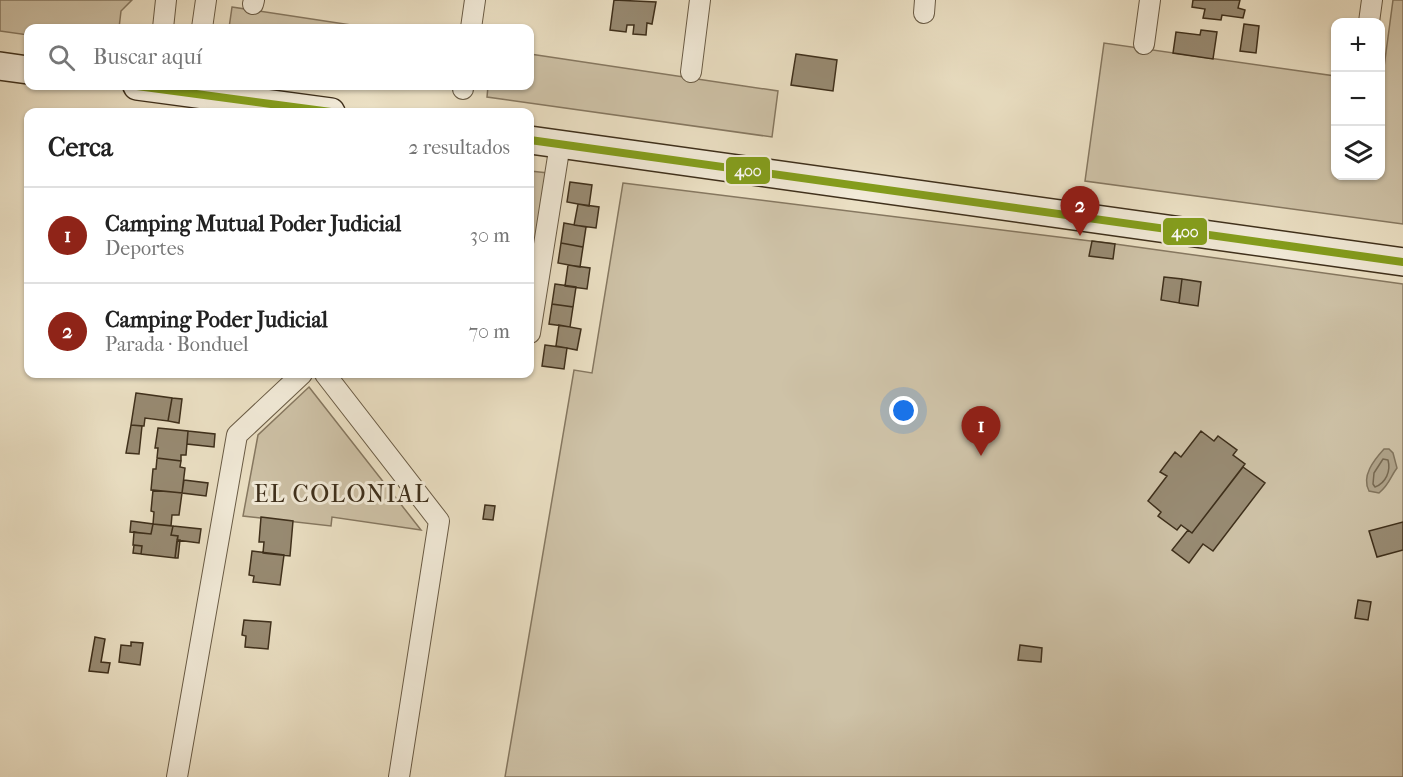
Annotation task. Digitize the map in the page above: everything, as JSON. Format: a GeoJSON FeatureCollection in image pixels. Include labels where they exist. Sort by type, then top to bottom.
{"type":"FeatureCollection","features":[{"type":"Feature","properties":{"kind":"main road"},"geometry":{"type":"LineString","coordinates":[[0,66],[24,69]]}},
{"type":"Feature","properties":{"kind":"main road"},"geometry":{"type":"LineString","coordinates":[[197,90],[250,107],[266,108]]}},
{"type":"Feature","properties":{"kind":"main road"},"geometry":{"type":"LineString","coordinates":[[534,141],[1403,261]]}},
{"type":"Feature","properties":{"kind":"street"},"geometry":{"type":"LineString","coordinates":[[163,24],[166,0]]}},
{"type":"Feature","properties":{"kind":"street"},"geometry":{"type":"LineString","coordinates":[[203,24],[206,0]]}},
{"type":"Feature","properties":{"kind":"street"},"geometry":{"type":"LineString","coordinates":[[472,24],[475,0]]}},
{"type":"Feature","properties":{"kind":"street"},"geometry":{"type":"LineString","coordinates":[[691,72],[700,0]]}},
{"type":"Feature","properties":{"kind":"street"},"geometry":{"type":"LineString","coordinates":[[1144,44],[1150,0]]}},
{"type":"Feature","properties":{"kind":"street"},"geometry":{"type":"LineString","coordinates":[[1370,18],[1372,0]]}},
{"type":"Feature","properties":{"kind":"street"},"geometry":{"type":"LineString","coordinates":[[534,307],[560,144]]}},
{"type":"Feature","properties":{"kind":"street"},"geometry":{"type":"LineString","coordinates":[[534,252],[541,262]]}},
{"type":"Feature","properties":{"kind":"street"},"geometry":{"type":"LineString","coordinates":[[177,777],[237,435],[298,378]]}},
{"type":"Feature","properties":{"kind":"street"},"geometry":{"type":"LineString","coordinates":[[328,378],[439,521],[399,777]]}},
{"type":"Feature","properties":{"kind":"shaded area"},"geometry":{"type":"Polygon","coordinates":[[[0,0],[132,0],[121,11],[119,24],[24,24],[24,34],[0,31],[0,0]]]}},
{"type":"Feature","properties":{"kind":"shaded area"},"geometry":{"type":"Polygon","coordinates":[[[1393,0],[1403,0],[1403,224],[1085,181],[1104,43],[1331,75],[1331,180],[1385,180],[1385,60],[1393,0]]]}},
{"type":"Feature","properties":{"kind":"shaded area"},"geometry":{"type":"Polygon","coordinates":[[[232,7],[345,24],[230,24],[232,7]]]}},
{"type":"Feature","properties":{"kind":"shaded area"},"geometry":{"type":"Polygon","coordinates":[[[534,55],[778,91],[772,137],[487,97],[488,90],[534,90],[534,55]]]}},
{"type":"Feature","properties":{"kind":"shaded area"},"geometry":{"type":"Polygon","coordinates":[[[534,171],[548,173],[537,245],[534,240],[534,171]]]}},
{"type":"Feature","properties":{"kind":"shaded area"},"geometry":{"type":"Polygon","coordinates":[[[623,183],[1115,244],[1403,284],[1403,777],[505,777],[574,370],[592,373],[623,183]]]}},
{"type":"Feature","properties":{"kind":"shaded area"},"geometry":{"type":"Polygon","coordinates":[[[309,387],[421,530],[332,517],[331,526],[243,516],[258,435],[309,387]]]}},
{"type":"Feature","properties":{"kind":"water"},"geometry":{"type":"Polygon","coordinates":[[[1384,449],[1389,449],[1393,453],[1397,468],[1383,490],[1379,493],[1369,491],[1368,474],[1384,449]]]}},
{"type":"Feature","properties":{"kind":"building"},"geometry":{"type":"Polygon","coordinates":[[[614,0],[656,2],[652,24],[647,23],[646,35],[633,34],[634,25],[627,25],[626,32],[610,30],[614,0]]]}},
{"type":"Feature","properties":{"kind":"building"},"geometry":{"type":"Polygon","coordinates":[[[1193,0],[1240,0],[1238,8],[1245,10],[1243,18],[1222,15],[1221,20],[1203,18],[1205,9],[1192,7],[1193,0]]]}},
{"type":"Feature","properties":{"kind":"building"},"geometry":{"type":"Polygon","coordinates":[[[1244,24],[1259,26],[1256,53],[1240,51],[1244,24]]]}},
{"type":"Feature","properties":{"kind":"building"},"geometry":{"type":"Polygon","coordinates":[[[1201,30],[1217,32],[1213,59],[1173,53],[1176,32],[1200,35],[1201,30]]]}},
{"type":"Feature","properties":{"kind":"building"},"geometry":{"type":"Polygon","coordinates":[[[796,54],[837,60],[833,91],[791,85],[796,54]]]}},
{"type":"Feature","properties":{"kind":"building"},"geometry":{"type":"Polygon","coordinates":[[[570,182],[592,185],[589,206],[567,202],[570,182]]]}},
{"type":"Feature","properties":{"kind":"building"},"geometry":{"type":"Polygon","coordinates":[[[578,204],[599,207],[596,228],[574,225],[578,204]]]}},
{"type":"Feature","properties":{"kind":"building"},"geometry":{"type":"Polygon","coordinates":[[[564,223],[586,227],[583,247],[561,243],[564,223]]]}},
{"type":"Feature","properties":{"kind":"building"},"geometry":{"type":"Polygon","coordinates":[[[1092,241],[1115,244],[1113,259],[1089,256],[1092,241]]]}},
{"type":"Feature","properties":{"kind":"building"},"geometry":{"type":"Polygon","coordinates":[[[561,243],[583,247],[580,267],[558,263],[561,243]]]}},
{"type":"Feature","properties":{"kind":"building"},"geometry":{"type":"Polygon","coordinates":[[[568,265],[590,268],[587,289],[565,286],[568,265]]]}},
{"type":"Feature","properties":{"kind":"building"},"geometry":{"type":"Polygon","coordinates":[[[1164,277],[1182,279],[1179,303],[1161,300],[1164,277]]]}},
{"type":"Feature","properties":{"kind":"building"},"geometry":{"type":"Polygon","coordinates":[[[1182,279],[1201,282],[1198,306],[1179,303],[1182,279]]]}},
{"type":"Feature","properties":{"kind":"building"},"geometry":{"type":"Polygon","coordinates":[[[555,284],[576,287],[573,307],[552,304],[555,284]]]}},
{"type":"Feature","properties":{"kind":"building"},"geometry":{"type":"Polygon","coordinates":[[[552,304],[573,307],[570,327],[549,324],[552,304]]]}},
{"type":"Feature","properties":{"kind":"building"},"geometry":{"type":"Polygon","coordinates":[[[559,325],[581,329],[577,350],[556,346],[559,325]]]}},
{"type":"Feature","properties":{"kind":"building"},"geometry":{"type":"Polygon","coordinates":[[[545,345],[567,348],[564,369],[542,366],[545,345]]]}},
{"type":"Feature","properties":{"kind":"building"},"geometry":{"type":"Polygon","coordinates":[[[136,393],[172,398],[168,421],[145,418],[144,426],[131,425],[136,393]]]}},
{"type":"Feature","properties":{"kind":"building"},"geometry":{"type":"Polygon","coordinates":[[[172,398],[182,399],[179,423],[168,421],[172,398]]]}},
{"type":"Feature","properties":{"kind":"building"},"geometry":{"type":"Polygon","coordinates":[[[131,425],[142,426],[139,454],[126,453],[131,425]]]}},
{"type":"Feature","properties":{"kind":"building"},"geometry":{"type":"Polygon","coordinates":[[[158,428],[188,431],[186,455],[181,455],[181,461],[157,458],[158,448],[155,448],[158,428]]]}},
{"type":"Feature","properties":{"kind":"building"},"geometry":{"type":"Polygon","coordinates":[[[188,431],[215,434],[214,447],[187,444],[188,431]]]}},
{"type":"Feature","properties":{"kind":"building"},"geometry":{"type":"Polygon","coordinates":[[[1201,431],[1214,441],[1218,436],[1237,450],[1233,455],[1245,464],[1192,533],[1181,525],[1177,530],[1158,516],[1161,512],[1148,501],[1167,476],[1160,472],[1175,452],[1181,457],[1201,431]]]}},
{"type":"Feature","properties":{"kind":"building"},"geometry":{"type":"Polygon","coordinates":[[[157,458],[181,461],[180,467],[185,468],[182,493],[151,490],[153,469],[156,469],[157,458]]]}},
{"type":"Feature","properties":{"kind":"building"},"geometry":{"type":"Polygon","coordinates":[[[1243,467],[1265,483],[1213,551],[1203,544],[1189,563],[1172,550],[1188,530],[1192,533],[1243,467]]]}},
{"type":"Feature","properties":{"kind":"building"},"geometry":{"type":"Polygon","coordinates":[[[184,480],[208,483],[206,496],[182,493],[184,480]]]}},
{"type":"Feature","properties":{"kind":"building"},"geometry":{"type":"Polygon","coordinates":[[[153,490],[182,493],[179,515],[172,515],[171,526],[153,524],[154,512],[151,511],[153,490]]]}},
{"type":"Feature","properties":{"kind":"building"},"geometry":{"type":"Polygon","coordinates":[[[485,505],[495,506],[493,520],[483,519],[485,505]]]}},
{"type":"Feature","properties":{"kind":"building"},"geometry":{"type":"Polygon","coordinates":[[[261,517],[293,521],[290,556],[263,553],[264,542],[259,542],[261,517]]]}},
{"type":"Feature","properties":{"kind":"building"},"geometry":{"type":"Polygon","coordinates":[[[131,521],[153,524],[151,534],[130,532],[131,521]]]}},
{"type":"Feature","properties":{"kind":"building"},"geometry":{"type":"Polygon","coordinates":[[[1403,522],[1403,550],[1377,557],[1369,531],[1403,522]]]}},
{"type":"Feature","properties":{"kind":"building"},"geometry":{"type":"Polygon","coordinates":[[[153,524],[173,526],[171,535],[178,536],[175,558],[141,554],[142,546],[133,545],[134,532],[151,534],[153,524]]]}},
{"type":"Feature","properties":{"kind":"building"},"geometry":{"type":"Polygon","coordinates":[[[173,526],[201,529],[199,543],[177,540],[178,536],[171,535],[173,526]]]}},
{"type":"Feature","properties":{"kind":"building"},"geometry":{"type":"Polygon","coordinates":[[[177,540],[180,540],[178,558],[175,558],[177,540]]]}},
{"type":"Feature","properties":{"kind":"building"},"geometry":{"type":"Polygon","coordinates":[[[134,545],[142,546],[141,554],[133,553],[134,545]]]}},
{"type":"Feature","properties":{"kind":"building"},"geometry":{"type":"Polygon","coordinates":[[[252,551],[284,555],[280,585],[253,582],[254,576],[249,575],[252,551]]]}},
{"type":"Feature","properties":{"kind":"building"},"geometry":{"type":"Polygon","coordinates":[[[1358,600],[1371,602],[1368,620],[1355,618],[1358,600]]]}},
{"type":"Feature","properties":{"kind":"building"},"geometry":{"type":"Polygon","coordinates":[[[244,620],[271,622],[268,649],[245,647],[246,636],[242,635],[244,620]]]}},
{"type":"Feature","properties":{"kind":"building"},"geometry":{"type":"Polygon","coordinates":[[[95,637],[105,639],[101,662],[110,663],[108,673],[89,671],[95,637]]]}},
{"type":"Feature","properties":{"kind":"building"},"geometry":{"type":"Polygon","coordinates":[[[131,642],[143,643],[140,665],[119,662],[121,645],[131,646],[131,642]]]}},
{"type":"Feature","properties":{"kind":"building"},"geometry":{"type":"Polygon","coordinates":[[[1020,645],[1042,648],[1041,662],[1018,660],[1020,645]]]}},
{"type":"Feature","properties":{"kind":"transit line","name":"400"},"geometry":{"type":"LineString","coordinates":[[167,90],[301,108]]}},
{"type":"Feature","properties":{"kind":"transit line","name":"400"},"geometry":{"type":"LineString","coordinates":[[534,141],[1403,262]]}},
{"type":"Feature","properties":{"kind":"place","name":"Camping Poder Judicial"},"geometry":{"type":"Point","coordinates":[1080,236]}},
{"type":"Feature","properties":{"kind":"place","name":"Camping Mutual Poder Judicial"},"geometry":{"type":"Point","coordinates":[981,456]}},
{"type":"Feature","properties":{"kind":"district","name":"EL COLONIAL"},"geometry":{"type":"Point","coordinates":[342,494]}}]}
